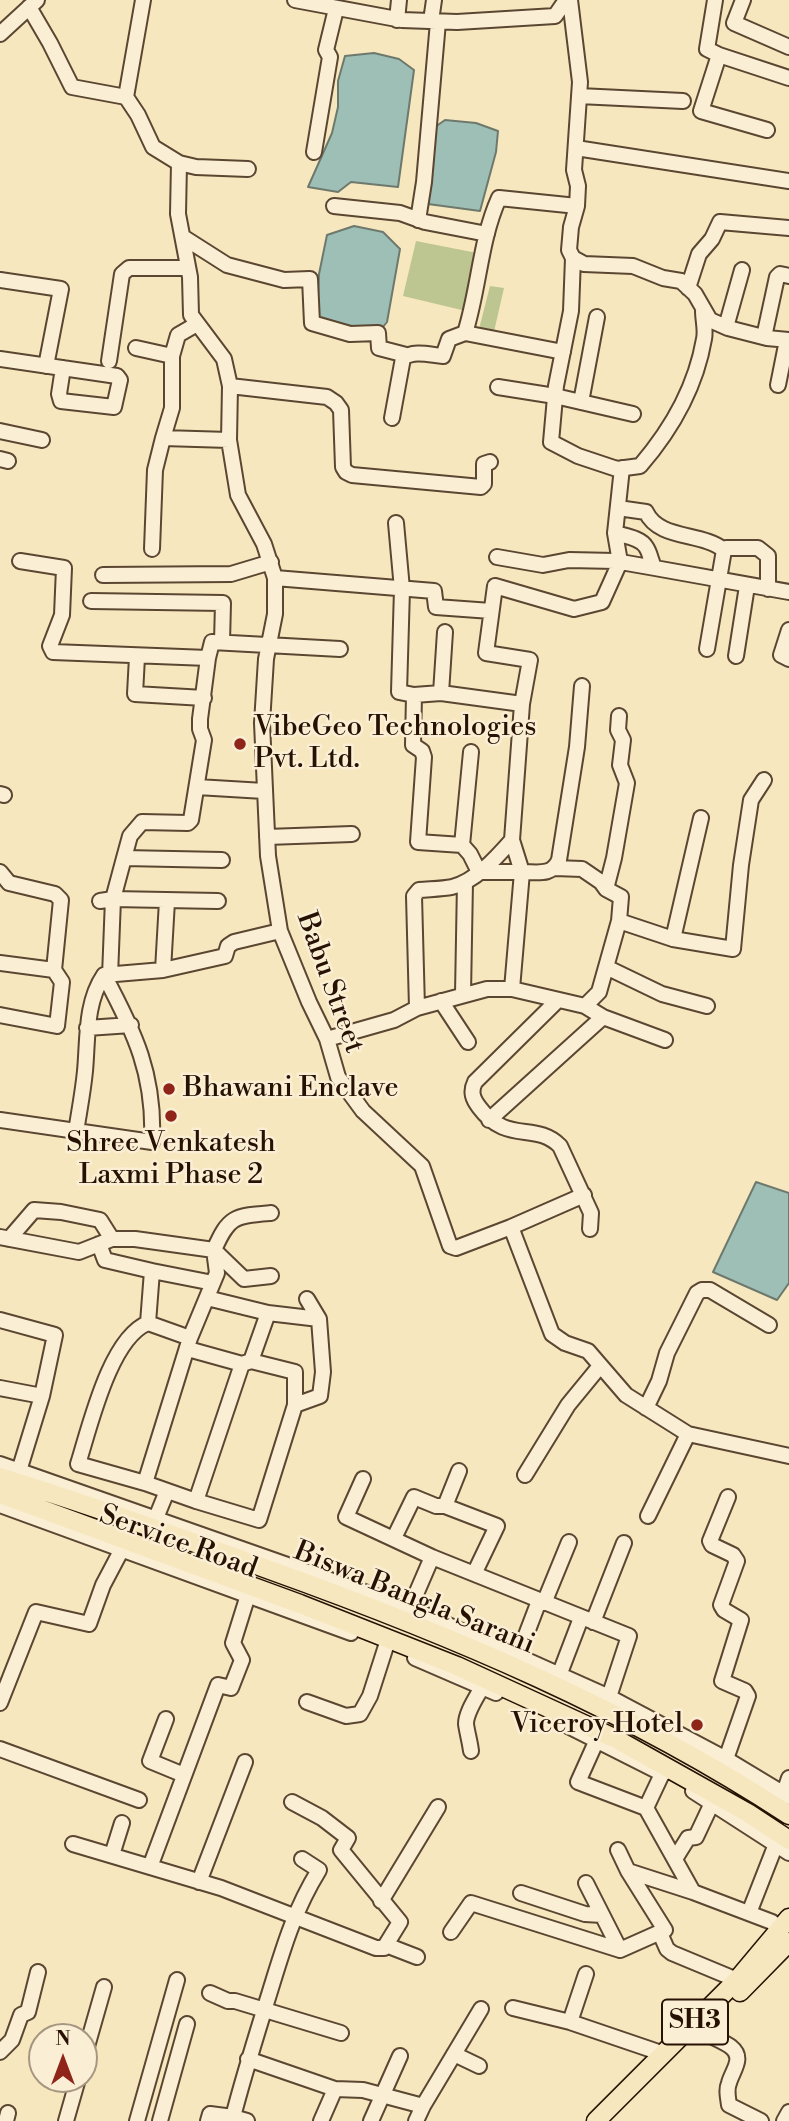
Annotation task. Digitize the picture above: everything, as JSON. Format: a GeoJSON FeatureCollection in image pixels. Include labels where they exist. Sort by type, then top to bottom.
{"type":"FeatureCollection","features":[{"type":"Feature","properties":{"kind":"main road","name":"Biswa Bangla Sarani"},"geometry":{"type":"LineString","coordinates":[[0,1477],[404,1611],[624,1717],[738,1782],[789,1815]]}},
{"type":"Feature","properties":{"kind":"main road","name":"Biswa Bangla Sarani"},"geometry":{"type":"LineString","coordinates":[[0,1494],[19,1500],[58,1520],[300,1604],[455,1670],[599,1736],[748,1813],[782,1842]]}},
{"type":"Feature","properties":{"kind":"main road","name":"SH3"},"geometry":{"type":"LineString","coordinates":[[596,2121],[786,1930]]}},
{"type":"Feature","properties":{"kind":"main road","name":"SH3"},"geometry":{"type":"LineString","coordinates":[[612,2121],[702,2031],[786,1930]]}},
{"type":"Feature","properties":{"kind":"street"},"geometry":{"type":"LineString","coordinates":[[143,0],[126,97],[153,147],[179,163],[196,167],[248,169]]}},
{"type":"Feature","properties":{"kind":"street"},"geometry":{"type":"LineString","coordinates":[[295,0],[397,20],[434,21],[555,16],[568,0]]}},
{"type":"Feature","properties":{"kind":"street"},"geometry":{"type":"LineString","coordinates":[[397,20],[399,0]]}},
{"type":"Feature","properties":{"kind":"street"},"geometry":{"type":"LineString","coordinates":[[418,220],[424,182],[434,0]]}},
{"type":"Feature","properties":{"kind":"street"},"geometry":{"type":"LineString","coordinates":[[568,0],[580,82],[574,170],[578,186],[577,206],[570,227],[569,250],[573,258],[571,311],[555,396],[551,442],[578,456],[622,468],[640,466],[660,443],[680,409],[696,372],[705,338],[703,311]]}},
{"type":"Feature","properties":{"kind":"street"},"geometry":{"type":"LineString","coordinates":[[715,0],[707,49],[789,78]]}},
{"type":"Feature","properties":{"kind":"street"},"geometry":{"type":"LineString","coordinates":[[743,0],[734,23],[789,47]]}},
{"type":"Feature","properties":{"kind":"street"},"geometry":{"type":"LineString","coordinates":[[0,34],[33,4],[72,87],[126,97]]}},
{"type":"Feature","properties":{"kind":"street"},"geometry":{"type":"LineString","coordinates":[[314,152],[330,57],[326,50],[336,9]]}},
{"type":"Feature","properties":{"kind":"street"},"geometry":{"type":"LineString","coordinates":[[719,55],[701,111],[767,130]]}},
{"type":"Feature","properties":{"kind":"street"},"geometry":{"type":"LineString","coordinates":[[579,96],[683,101]]}},
{"type":"Feature","properties":{"kind":"street"},"geometry":{"type":"LineString","coordinates":[[576,148],[789,181]]}},
{"type":"Feature","properties":{"kind":"street","name":"Babu Street"},"geometry":{"type":"LineString","coordinates":[[179,163],[178,214],[188,268],[191,315],[224,359],[230,386],[229,440],[238,495],[271,562],[275,578],[275,614],[266,659],[262,723],[267,837],[280,931],[327,1039],[338,1077],[363,1111],[422,1166],[450,1246],[456,1248],[511,1227]]}},
{"type":"Feature","properties":{"kind":"street"},"geometry":{"type":"LineString","coordinates":[[465,333],[474,302],[490,217],[499,198],[577,206]]}},
{"type":"Feature","properties":{"kind":"street"},"geometry":{"type":"LineString","coordinates":[[334,206],[400,213],[418,220],[487,234]]}},
{"type":"Feature","properties":{"kind":"street"},"geometry":{"type":"LineString","coordinates":[[688,288],[699,254],[712,239],[720,222],[789,228]]}},
{"type":"Feature","properties":{"kind":"street"},"geometry":{"type":"LineString","coordinates":[[183,237],[227,265],[284,280],[310,279],[312,323],[350,334],[378,332],[379,348],[406,355],[417,353],[443,356],[449,339],[465,333],[563,352]]}},
{"type":"Feature","properties":{"kind":"street"},"geometry":{"type":"LineString","coordinates":[[573,258],[584,264],[633,266],[663,278],[681,281],[695,294],[710,320],[764,337],[788,340],[778,384]]}},
{"type":"Feature","properties":{"kind":"street"},"geometry":{"type":"LineString","coordinates":[[109,361],[122,274],[129,268],[188,268]]}},
{"type":"Feature","properties":{"kind":"street"},"geometry":{"type":"LineString","coordinates":[[726,327],[742,270]]}},
{"type":"Feature","properties":{"kind":"street"},"geometry":{"type":"LineString","coordinates":[[764,337],[777,276],[789,276]]}},
{"type":"Feature","properties":{"kind":"street"},"geometry":{"type":"LineString","coordinates":[[0,280],[61,289],[46,366]]}},
{"type":"Feature","properties":{"kind":"street"},"geometry":{"type":"LineString","coordinates":[[581,402],[597,317]]}},
{"type":"Feature","properties":{"kind":"street"},"geometry":{"type":"LineString","coordinates":[[152,549],[155,470],[172,408],[172,356],[178,335],[197,324]]}},
{"type":"Feature","properties":{"kind":"street"},"geometry":{"type":"LineString","coordinates":[[136,348],[172,356]]}},
{"type":"Feature","properties":{"kind":"street"},"geometry":{"type":"LineString","coordinates":[[393,418],[401,362],[406,355]]}},
{"type":"Feature","properties":{"kind":"street"},"geometry":{"type":"LineString","coordinates":[[0,359],[63,368]]}},
{"type":"Feature","properties":{"kind":"street"},"geometry":{"type":"LineString","coordinates":[[230,386],[327,397],[336,403],[341,410],[344,467],[346,472],[352,475],[481,487],[484,484],[484,464],[490,462]]}},
{"type":"Feature","properties":{"kind":"street"},"geometry":{"type":"LineString","coordinates":[[498,387],[555,396],[633,414]]}},
{"type":"Feature","properties":{"kind":"street"},"geometry":{"type":"LineString","coordinates":[[0,431],[42,440]]}},
{"type":"Feature","properties":{"kind":"street"},"geometry":{"type":"LineString","coordinates":[[163,439],[229,440]]}},
{"type":"Feature","properties":{"kind":"street"},"geometry":{"type":"LineString","coordinates":[[512,989],[522,872],[512,840],[522,704],[530,660],[486,653],[495,586],[574,609],[602,602],[620,562],[615,533],[622,468]]}},
{"type":"Feature","properties":{"kind":"street"},"geometry":{"type":"LineString","coordinates":[[618,508],[646,512],[650,520],[662,528],[712,542],[724,550]]}},
{"type":"Feature","properties":{"kind":"street"},"geometry":{"type":"LineString","coordinates":[[396,523],[402,589],[399,692],[414,695],[441,693],[522,704]]}},
{"type":"Feature","properties":{"kind":"street"},"geometry":{"type":"LineString","coordinates":[[615,533],[646,546],[650,562],[655,568]]}},
{"type":"Feature","properties":{"kind":"street"},"geometry":{"type":"LineString","coordinates":[[724,550],[758,548],[768,556],[768,589]]}},
{"type":"Feature","properties":{"kind":"street"},"geometry":{"type":"LineString","coordinates":[[707,649],[724,550]]}},
{"type":"Feature","properties":{"kind":"street"},"geometry":{"type":"LineString","coordinates":[[497,557],[543,565],[569,560],[620,562],[789,592]]}},
{"type":"Feature","properties":{"kind":"street"},"geometry":{"type":"LineString","coordinates":[[20,561],[64,568],[62,615],[50,646],[53,652],[208,659]]}},
{"type":"Feature","properties":{"kind":"street"},"geometry":{"type":"LineString","coordinates":[[103,575],[231,574],[271,562]]}},
{"type":"Feature","properties":{"kind":"street"},"geometry":{"type":"LineString","coordinates":[[275,578],[434,591],[436,607],[491,611]]}},
{"type":"Feature","properties":{"kind":"street"},"geometry":{"type":"LineString","coordinates":[[736,656],[747,586]]}},
{"type":"Feature","properties":{"kind":"street"},"geometry":{"type":"LineString","coordinates":[[91,601],[223,603],[222,642]]}},
{"type":"Feature","properties":{"kind":"street"},"geometry":{"type":"LineString","coordinates":[[789,630],[781,654],[789,659]]}},
{"type":"Feature","properties":{"kind":"street"},"geometry":{"type":"LineString","coordinates":[[441,693],[445,632]]}},
{"type":"Feature","properties":{"kind":"street"},"geometry":{"type":"LineString","coordinates":[[0,1120],[152,1142],[153,1104],[140,1047],[107,975],[106,900],[124,858],[130,836],[142,822],[188,823],[191,820],[204,740],[200,729],[212,642],[340,649]]}},
{"type":"Feature","properties":{"kind":"street"},"geometry":{"type":"LineString","coordinates":[[137,657],[135,694],[204,698]]}},
{"type":"Feature","properties":{"kind":"street"},"geometry":{"type":"LineString","coordinates":[[479,872],[550,872],[555,868],[559,860],[577,747],[582,686]]}},
{"type":"Feature","properties":{"kind":"street"},"geometry":{"type":"LineString","coordinates":[[414,695],[413,745],[422,751],[424,757],[418,842],[462,845],[479,872]]}},
{"type":"Feature","properties":{"kind":"street"},"geometry":{"type":"LineString","coordinates":[[606,889],[627,783],[620,765],[623,740],[618,730],[619,716]]}},
{"type":"Feature","properties":{"kind":"street"},"geometry":{"type":"LineString","coordinates":[[462,845],[471,752]]}},
{"type":"Feature","properties":{"kind":"street"},"geometry":{"type":"LineString","coordinates":[[618,921],[673,939],[733,949],[741,865],[751,800],[764,780]]}},
{"type":"Feature","properties":{"kind":"street"},"geometry":{"type":"LineString","coordinates":[[197,787],[264,791]]}},
{"type":"Feature","properties":{"kind":"street"},"geometry":{"type":"LineString","coordinates":[[673,939],[701,818]]}},
{"type":"Feature","properties":{"kind":"street"},"geometry":{"type":"LineString","coordinates":[[267,837],[352,834]]}},
{"type":"Feature","properties":{"kind":"street"},"geometry":{"type":"LineString","coordinates":[[417,1008],[414,896],[419,890],[453,887],[465,882],[512,840]]}},
{"type":"Feature","properties":{"kind":"street"},"geometry":{"type":"LineString","coordinates":[[124,858],[222,860]]}},
{"type":"Feature","properties":{"kind":"street"},"geometry":{"type":"LineString","coordinates":[[555,868],[582,869],[601,882],[606,889],[621,897],[618,921],[599,992],[585,1006]]}},
{"type":"Feature","properties":{"kind":"street"},"geometry":{"type":"LineString","coordinates":[[0,872],[9,883],[55,894],[61,900],[54,970],[62,982],[57,1026],[0,1016]]}},
{"type":"Feature","properties":{"kind":"street"},"geometry":{"type":"LineString","coordinates":[[463,994],[465,882]]}},
{"type":"Feature","properties":{"kind":"street"},"geometry":{"type":"LineString","coordinates":[[106,900],[218,901]]}},
{"type":"Feature","properties":{"kind":"street"},"geometry":{"type":"LineString","coordinates":[[163,970],[167,901]]}},
{"type":"Feature","properties":{"kind":"street"},"geometry":{"type":"LineString","coordinates":[[76,1132],[85,1074],[88,1028],[96,988],[107,975],[163,970],[225,956],[228,946],[234,942],[280,931]]}},
{"type":"Feature","properties":{"kind":"street"},"geometry":{"type":"LineString","coordinates":[[0,963],[54,970]]}},
{"type":"Feature","properties":{"kind":"street"},"geometry":{"type":"LineString","coordinates":[[606,967],[662,994],[707,1006]]}},
{"type":"Feature","properties":{"kind":"street"},"geometry":{"type":"LineString","coordinates":[[327,1039],[394,1020],[417,1008],[463,994],[487,989],[512,989],[585,1006],[603,1017],[665,1040]]}},
{"type":"Feature","properties":{"kind":"street"},"geometry":{"type":"LineString","coordinates":[[558,1000],[475,1082],[472,1093],[474,1101],[489,1120],[504,1129],[552,1138],[560,1146],[591,1213],[590,1229]]}},
{"type":"Feature","properties":{"kind":"street"},"geometry":{"type":"LineString","coordinates":[[441,1002],[468,1042]]}},
{"type":"Feature","properties":{"kind":"street"},"geometry":{"type":"LineString","coordinates":[[489,1120],[603,1017]]}},
{"type":"Feature","properties":{"kind":"street"},"geometry":{"type":"LineString","coordinates":[[88,1028],[131,1025]]}},
{"type":"Feature","properties":{"kind":"street"},"geometry":{"type":"LineString","coordinates":[[584,1195],[511,1227],[552,1334],[565,1343],[588,1351],[626,1395],[688,1434],[789,1456]]}},
{"type":"Feature","properties":{"kind":"street"},"geometry":{"type":"LineString","coordinates":[[5,1238],[34,1210],[100,1220],[106,1241],[105,1260],[213,1283]]}},
{"type":"Feature","properties":{"kind":"street"},"geometry":{"type":"LineString","coordinates":[[145,1483],[189,1344],[217,1273],[214,1250],[223,1230],[230,1220],[271,1213]]}},
{"type":"Feature","properties":{"kind":"street"},"geometry":{"type":"LineString","coordinates":[[5,1238],[79,1252],[106,1241],[135,1239],[214,1250],[244,1279],[271,1276]]}},
{"type":"Feature","properties":{"kind":"street"},"geometry":{"type":"LineString","coordinates":[[148,1323],[152,1271]]}},
{"type":"Feature","properties":{"kind":"street"},"geometry":{"type":"LineString","coordinates":[[646,1408],[659,1381],[667,1353],[697,1293],[710,1290],[769,1325]]}},
{"type":"Feature","properties":{"kind":"street"},"geometry":{"type":"LineString","coordinates":[[207,1298],[268,1313],[319,1319]]}},
{"type":"Feature","properties":{"kind":"street"},"geometry":{"type":"LineString","coordinates":[[296,1405],[320,1396],[323,1372],[319,1319],[307,1299]]}},
{"type":"Feature","properties":{"kind":"street"},"geometry":{"type":"LineString","coordinates":[[196,1501],[268,1313]]}},
{"type":"Feature","properties":{"kind":"street"},"geometry":{"type":"LineString","coordinates":[[0,1320],[55,1335],[42,1395],[19,1471]]}},
{"type":"Feature","properties":{"kind":"street"},"geometry":{"type":"LineString","coordinates":[[148,1323],[189,1344],[247,1362],[295,1372],[296,1405],[259,1520],[78,1464],[107,1373],[135,1328],[148,1323]]}},
{"type":"Feature","properties":{"kind":"street"},"geometry":{"type":"LineString","coordinates":[[525,1475],[568,1405],[600,1366]]}},
{"type":"Feature","properties":{"kind":"street"},"geometry":{"type":"LineString","coordinates":[[0,1388],[42,1395]]}},
{"type":"Feature","properties":{"kind":"street"},"geometry":{"type":"LineString","coordinates":[[648,1516],[688,1434]]}},
{"type":"Feature","properties":{"kind":"street","name":"Service Road"},"geometry":{"type":"LineString","coordinates":[[0,1464],[156,1518],[560,1673],[726,1759],[786,1795]]}},
{"type":"Feature","properties":{"kind":"street"},"geometry":{"type":"LineString","coordinates":[[446,1506],[459,1471]]}},
{"type":"Feature","properties":{"kind":"street"},"geometry":{"type":"LineString","coordinates":[[363,1479],[346,1517],[432,1557],[629,1636],[609,1697]]}},
{"type":"Feature","properties":{"kind":"street"},"geometry":{"type":"LineString","coordinates":[[156,1518],[167,1491]]}},
{"type":"Feature","properties":{"kind":"street"},"geometry":{"type":"LineString","coordinates":[[394,1538],[414,1497],[497,1526],[475,1572]]}},
{"type":"Feature","properties":{"kind":"street"},"geometry":{"type":"LineString","coordinates":[[726,1759],[748,1696],[748,1693],[722,1681],[741,1620],[724,1610],[721,1605],[737,1561],[733,1555],[712,1545],[710,1541],[728,1497]]}},
{"type":"Feature","properties":{"kind":"street","name":"Service Road"},"geometry":{"type":"LineString","coordinates":[[0,1505],[58,1520],[122,1549],[455,1670],[482,1687],[599,1736],[782,1842],[789,1853]]}},
{"type":"Feature","properties":{"kind":"street"},"geometry":{"type":"LineString","coordinates":[[518,1656],[569,1542]]}},
{"type":"Feature","properties":{"kind":"street"},"geometry":{"type":"LineString","coordinates":[[560,1673],[624,1543]]}},
{"type":"Feature","properties":{"kind":"street"},"geometry":{"type":"LineString","coordinates":[[0,1703],[36,1612],[89,1624],[103,1585],[122,1549]]}},
{"type":"Feature","properties":{"kind":"street"},"geometry":{"type":"LineString","coordinates":[[404,1611],[432,1557]]}},
{"type":"Feature","properties":{"kind":"street"},"geometry":{"type":"LineString","coordinates":[[150,1867],[218,1685],[231,1688],[243,1660],[233,1643],[248,1595]]}},
{"type":"Feature","properties":{"kind":"street"},"geometry":{"type":"LineString","coordinates":[[307,1702],[346,1716],[360,1714],[366,1707],[386,1646]]}},
{"type":"Feature","properties":{"kind":"street"},"geometry":{"type":"LineString","coordinates":[[471,1751],[467,1718],[482,1687]]}},
{"type":"Feature","properties":{"kind":"street"},"geometry":{"type":"LineString","coordinates":[[166,1719],[150,1760],[184,1775]]}},
{"type":"Feature","properties":{"kind":"street"},"geometry":{"type":"LineString","coordinates":[[599,1736],[578,1782],[646,1808],[693,1892]]}},
{"type":"Feature","properties":{"kind":"street"},"geometry":{"type":"LineString","coordinates":[[0,1749],[139,1800]]}},
{"type":"Feature","properties":{"kind":"street"},"geometry":{"type":"LineString","coordinates":[[199,1882],[245,1762]]}},
{"type":"Feature","properties":{"kind":"street"},"geometry":{"type":"LineString","coordinates":[[646,1808],[662,1774]]}},
{"type":"Feature","properties":{"kind":"street"},"geometry":{"type":"LineString","coordinates":[[786,1795],[789,1777]]}},
{"type":"Feature","properties":{"kind":"street"},"geometry":{"type":"LineString","coordinates":[[73,1843],[199,1882],[294,1915],[376,1948],[384,1948],[400,1922],[341,1850],[348,1838],[322,1818],[292,1802]]}},
{"type":"Feature","properties":{"kind":"street"},"geometry":{"type":"LineString","coordinates":[[675,1859],[688,1838],[696,1837],[712,1803]]}},
{"type":"Feature","properties":{"kind":"street"},"geometry":{"type":"LineString","coordinates":[[381,1901],[438,1807]]}},
{"type":"Feature","properties":{"kind":"street"},"geometry":{"type":"LineString","coordinates":[[112,1855],[122,1823]]}},
{"type":"Feature","properties":{"kind":"street"},"geometry":{"type":"LineString","coordinates":[[749,1913],[782,1842]]}},
{"type":"Feature","properties":{"kind":"street"},"geometry":{"type":"LineString","coordinates":[[450,1932],[471,1903],[620,1950],[660,1933],[665,1930],[618,1850]]}},
{"type":"Feature","properties":{"kind":"street"},"geometry":{"type":"LineString","coordinates":[[208,2121],[210,2114],[240,2119],[248,2059],[294,1915],[319,1870],[302,1859]]}},
{"type":"Feature","properties":{"kind":"street"},"geometry":{"type":"LineString","coordinates":[[628,1871],[693,1892],[772,1922],[786,1930]]}},
{"type":"Feature","properties":{"kind":"street"},"geometry":{"type":"LineString","coordinates":[[586,1883],[620,1950]]}},
{"type":"Feature","properties":{"kind":"street"},"geometry":{"type":"LineString","coordinates":[[521,1893],[585,1914],[602,1915]]}},
{"type":"Feature","properties":{"kind":"street"},"geometry":{"type":"LineString","coordinates":[[660,1933],[667,1949],[672,1953],[737,1980]]}},
{"type":"Feature","properties":{"kind":"street"},"geometry":{"type":"LineString","coordinates":[[386,1945],[417,1956]]}},
{"type":"Feature","properties":{"kind":"street"},"geometry":{"type":"LineString","coordinates":[[0,2052],[12,2040],[21,2015],[28,2012],[38,1972]]}},
{"type":"Feature","properties":{"kind":"street"},"geometry":{"type":"LineString","coordinates":[[570,2022],[586,1974]]}},
{"type":"Feature","properties":{"kind":"street"},"geometry":{"type":"LineString","coordinates":[[137,2121],[177,1980]]}},
{"type":"Feature","properties":{"kind":"street"},"geometry":{"type":"LineString","coordinates":[[94,2023],[104,1987]]}},
{"type":"Feature","properties":{"kind":"street"},"geometry":{"type":"LineString","coordinates":[[210,1993],[228,2001],[341,2033]]}},
{"type":"Feature","properties":{"kind":"street"},"geometry":{"type":"LineString","coordinates":[[513,2008],[570,2022],[664,2054]]}},
{"type":"Feature","properties":{"kind":"street"},"geometry":{"type":"LineString","coordinates":[[416,2121],[481,2009]]}},
{"type":"Feature","properties":{"kind":"street"},"geometry":{"type":"LineString","coordinates":[[160,2121],[187,2024]]}},
{"type":"Feature","properties":{"kind":"street"},"geometry":{"type":"LineString","coordinates":[[702,2031],[737,2053],[737,2064],[727,2092],[729,2105],[761,2121]]}},
{"type":"Feature","properties":{"kind":"street"},"geometry":{"type":"LineString","coordinates":[[454,2054],[479,2066]]}},
{"type":"Feature","properties":{"kind":"street"},"geometry":{"type":"LineString","coordinates":[[371,2121],[400,2056]]}},
{"type":"Feature","properties":{"kind":"street"},"geometry":{"type":"LineString","coordinates":[[248,2059],[335,2089],[363,2090],[423,2106]]}},
{"type":"Feature","properties":{"kind":"street"},"geometry":{"type":"LineString","coordinates":[[321,2121],[335,2089]]}},
{"type":"Feature","properties":{"kind":"street"},"geometry":{"type":"LineString","coordinates":[[66,2121],[74,2093]]}},
{"type":"Feature","properties":{"kind":"street"},"geometry":{"type":"LineString","coordinates":[[784,2121],[789,2112]]}},
{"type":"Feature","properties":{"kind":"green space"},"geometry":{"type":"Polygon","coordinates":[[[416,241],[482,254],[470,312],[403,296],[416,241]]]}},
{"type":"Feature","properties":{"kind":"green space"},"geometry":{"type":"Polygon","coordinates":[[[490,286],[504,288],[493,336],[478,333],[490,286]]]}},
{"type":"Feature","properties":{"kind":"water"},"geometry":{"type":"Polygon","coordinates":[[[374,53],[399,59],[414,70],[398,187],[351,182],[338,192],[308,187],[332,133],[338,107],[338,81],[345,56],[374,53]]]}},
{"type":"Feature","properties":{"kind":"water"},"geometry":{"type":"Polygon","coordinates":[[[445,120],[476,123],[498,131],[496,152],[480,211],[428,204],[426,196],[435,127],[445,120]]]}},
{"type":"Feature","properties":{"kind":"water"},"geometry":{"type":"Polygon","coordinates":[[[354,226],[383,232],[400,249],[387,322],[383,327],[353,330],[317,319],[319,274],[327,235],[354,226]]]}},
{"type":"Feature","properties":{"kind":"water"},"geometry":{"type":"Polygon","coordinates":[[[756,1182],[789,1193],[789,1283],[777,1300],[713,1272],[756,1182]]]}},
{"type":"Feature","properties":{"kind":"place","name":"VibeGeo Technologies Pvt. Ltd."},"geometry":{"type":"Point","coordinates":[240,744]}},
{"type":"Feature","properties":{"kind":"place","name":"Bhawani Enclave"},"geometry":{"type":"Point","coordinates":[169,1089]}},
{"type":"Feature","properties":{"kind":"place","name":"Shree Venkatesh Laxmi Phase 2"},"geometry":{"type":"Point","coordinates":[171,1116]}},
{"type":"Feature","properties":{"kind":"place","name":"Viceroy Hotel"},"geometry":{"type":"Point","coordinates":[697,1725]}}]}
